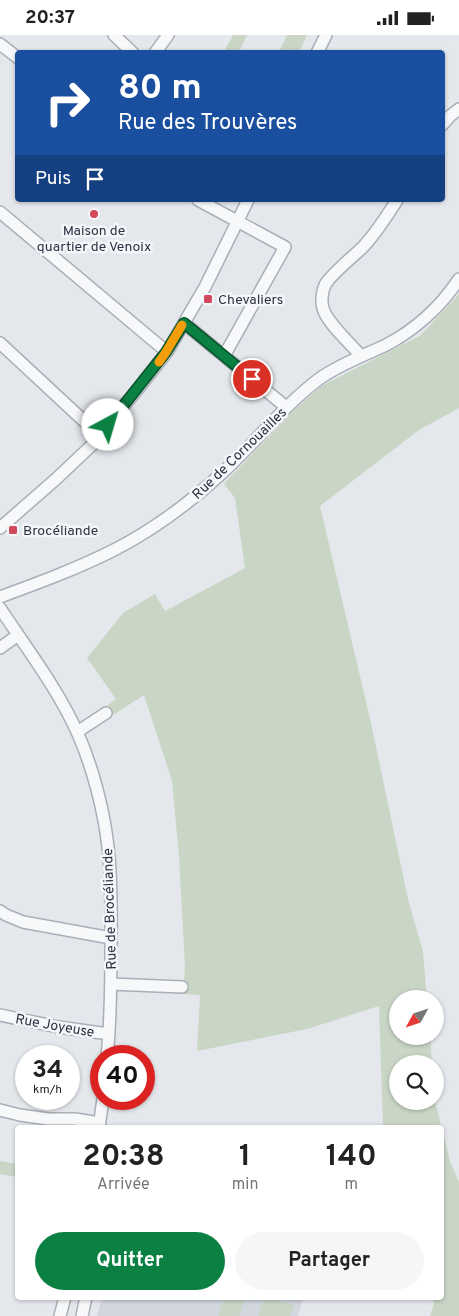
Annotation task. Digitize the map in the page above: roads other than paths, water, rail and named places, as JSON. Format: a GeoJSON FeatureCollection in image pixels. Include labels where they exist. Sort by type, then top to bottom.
{"type":"FeatureCollection","features":[{"type":"Feature","properties":{"kind":"street"},"geometry":{"type":"LineString","coordinates":[[114,35],[130,50]]}},
{"type":"Feature","properties":{"kind":"street"},"geometry":{"type":"LineString","coordinates":[[157,50],[168,35]]}},
{"type":"Feature","properties":{"kind":"street"},"geometry":{"type":"LineString","coordinates":[[318,50],[326,35]]}},
{"type":"Feature","properties":{"kind":"street"},"geometry":{"type":"LineString","coordinates":[[0,44],[15,56]]}},
{"type":"Feature","properties":{"kind":"street"},"geometry":{"type":"LineString","coordinates":[[202,202],[285,247],[224,356]]}},
{"type":"Feature","properties":{"kind":"street"},"geometry":{"type":"LineString","coordinates":[[0,527],[78,459],[100,436],[166,352],[205,287],[247,202]]}},
{"type":"Feature","properties":{"kind":"street"},"geometry":{"type":"LineString","coordinates":[[361,356],[329,320],[323,309],[322,299],[325,285],[364,245],[386,218],[396,202]]}},
{"type":"Feature","properties":{"kind":"street"},"geometry":{"type":"LineString","coordinates":[[0,212],[166,352]]}},
{"type":"Feature","properties":{"kind":"street","name":"Rue de Cornouailles"},"geometry":{"type":"LineString","coordinates":[[0,597],[87,563],[114,550],[186,504],[222,473],[286,407],[320,378],[388,344],[411,330],[434,310],[459,279]]}},
{"type":"Feature","properties":{"kind":"street"},"geometry":{"type":"LineString","coordinates":[[184,323],[286,407]]}},
{"type":"Feature","properties":{"kind":"street"},"geometry":{"type":"LineString","coordinates":[[1,346],[100,436]]}},
{"type":"Feature","properties":{"kind":"street","name":"Rue de Brocéliande"},"geometry":{"type":"LineString","coordinates":[[0,608],[59,697],[77,732],[85,751],[104,820],[111,880],[111,984],[108,1045]]}},
{"type":"Feature","properties":{"kind":"street"},"geometry":{"type":"LineString","coordinates":[[2,643],[18,635]]}},
{"type":"Feature","properties":{"kind":"street"},"geometry":{"type":"LineString","coordinates":[[77,732],[106,713]]}},
{"type":"Feature","properties":{"kind":"street"},"geometry":{"type":"LineString","coordinates":[[0,911],[23,922],[111,938]]}},
{"type":"Feature","properties":{"kind":"street"},"geometry":{"type":"LineString","coordinates":[[111,984],[182,987]]}},
{"type":"Feature","properties":{"kind":"street","name":"Rue Joyeuse"},"geometry":{"type":"LineString","coordinates":[[0,1015],[51,1026],[109,1034]]}},
{"type":"Feature","properties":{"kind":"street"},"geometry":{"type":"LineString","coordinates":[[0,1110],[48,1119],[75,1119],[100,1125],[102,1110]]}},
{"type":"Feature","properties":{"kind":"street"},"geometry":{"type":"LineString","coordinates":[[60,1316],[64,1300]]}},
{"type":"Feature","properties":{"kind":"street"},"geometry":{"type":"LineString","coordinates":[[82,1316],[85,1300]]}},
{"type":"Feature","properties":{"kind":"place","name":"Maison de quartier de Venoix"},"geometry":{"type":"Point","coordinates":[94,214]}},
{"type":"Feature","properties":{"kind":"place","name":"Chevaliers"},"geometry":{"type":"Point","coordinates":[208,299]}},
{"type":"Feature","properties":{"kind":"place","name":"Brocéliande"},"geometry":{"type":"Point","coordinates":[13,530]}}]}
